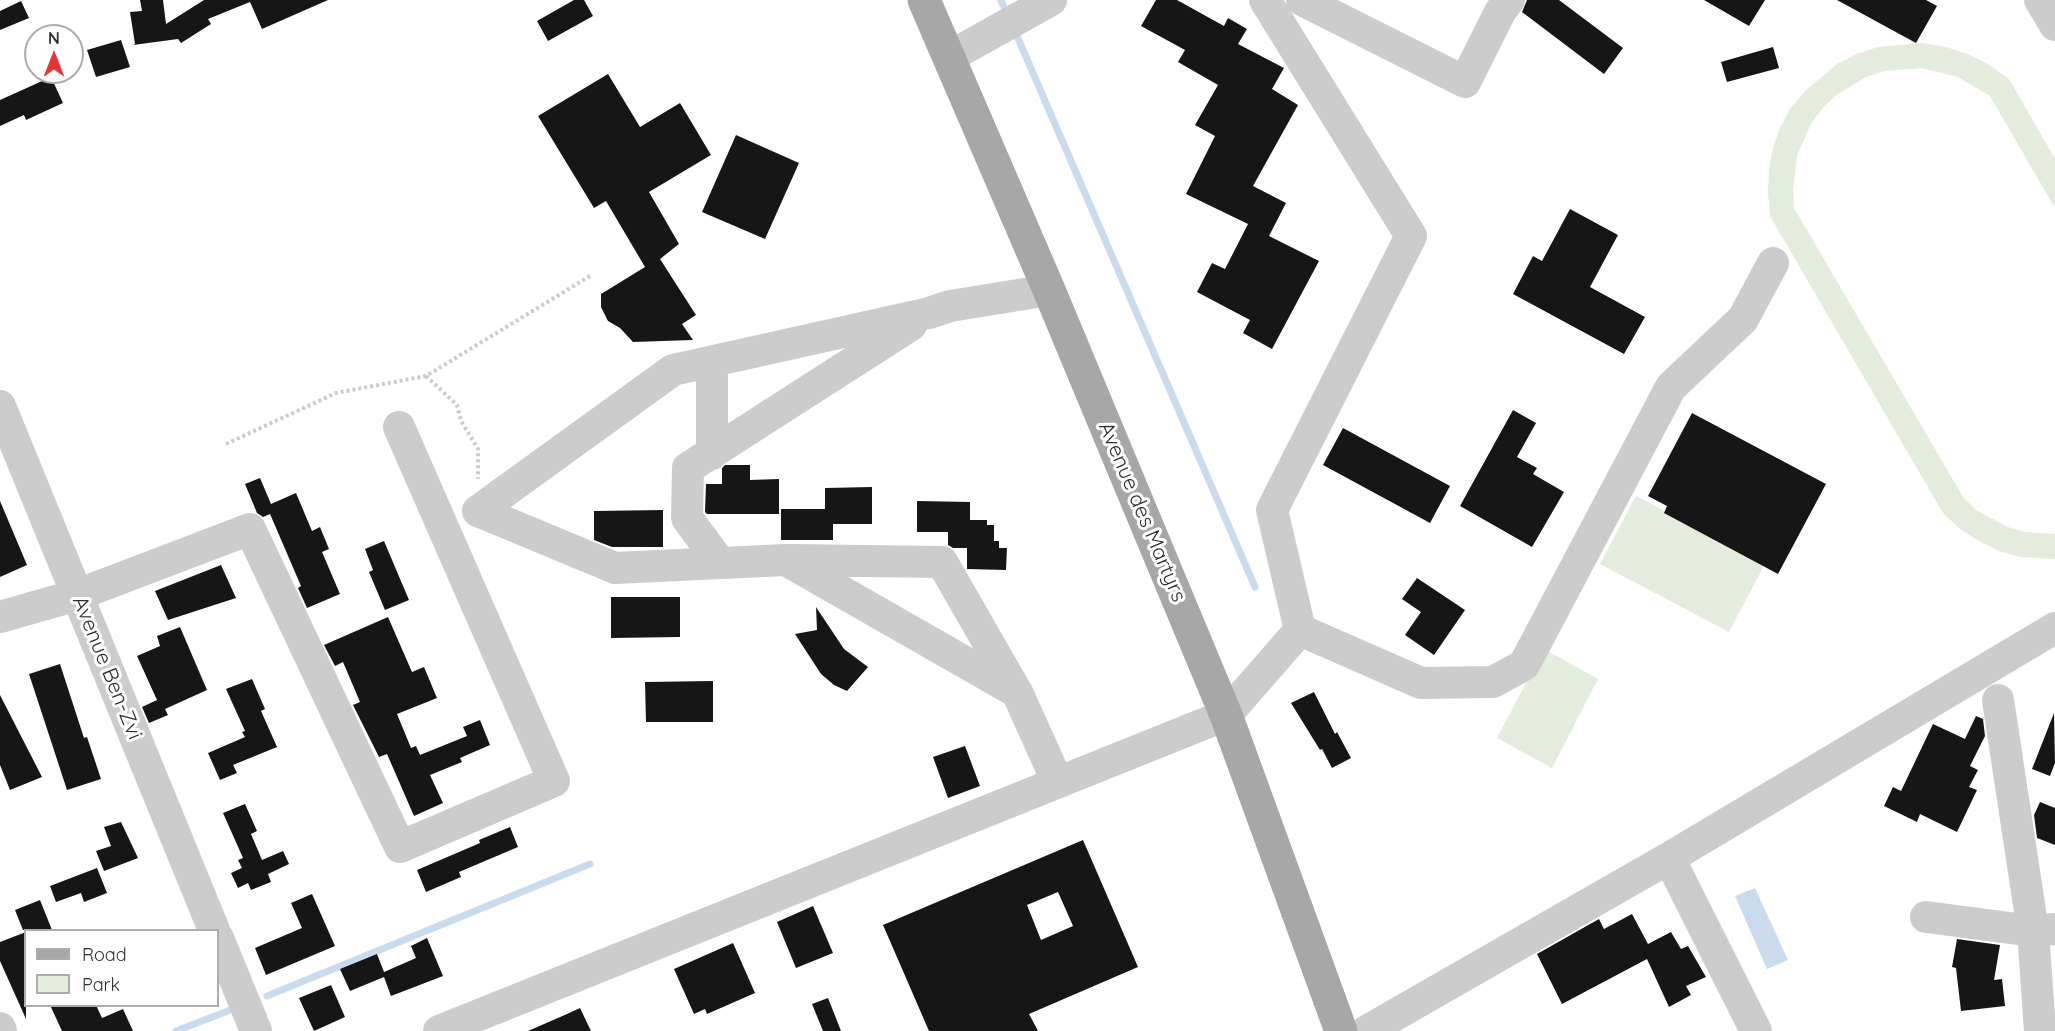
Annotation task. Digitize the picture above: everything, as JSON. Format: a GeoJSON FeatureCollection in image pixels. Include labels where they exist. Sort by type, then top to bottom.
{"type":"FeatureCollection","features":[{"type":"Feature","properties":{"kind":"main road","name":"Avenue des Martyrs"},"geometry":{"type":"LineString","coordinates":[[924,0],[1049,290],[1226,715],[1341,1031]]}},
{"type":"Feature","properties":{"kind":"street"},"geometry":{"type":"LineString","coordinates":[[1265,0],[1411,236],[1272,510],[1300,630]]}},
{"type":"Feature","properties":{"kind":"street"},"geometry":{"type":"LineString","coordinates":[[1302,0],[1465,82],[1500,12],[1509,0]]}},
{"type":"Feature","properties":{"kind":"street"},"geometry":{"type":"LineString","coordinates":[[2040,0],[2055,25]]}},
{"type":"Feature","properties":{"kind":"street"},"geometry":{"type":"LineString","coordinates":[[949,57],[1032,5]]}},
{"type":"Feature","properties":{"kind":"street"},"geometry":{"type":"LineString","coordinates":[[1300,630],[1421,683],[1493,681],[1524,664],[1671,387],[1743,319],[1773,262]]}},
{"type":"Feature","properties":{"kind":"street"},"geometry":{"type":"LineString","coordinates":[[478,511],[673,370],[929,314],[950,306],[1049,290]]}},
{"type":"Feature","properties":{"kind":"street"},"geometry":{"type":"LineString","coordinates":[[720,563],[687,518],[688,468],[929,314]]}},
{"type":"Feature","properties":{"kind":"street"},"geometry":{"type":"LineString","coordinates":[[712,362],[712,454]]}},
{"type":"Feature","properties":{"kind":"street","name":"Avenue Ben-Zvi"},"geometry":{"type":"LineString","coordinates":[[0,406],[214,929]]}},
{"type":"Feature","properties":{"kind":"street"},"geometry":{"type":"LineString","coordinates":[[0,617],[77,595],[250,529],[400,847],[554,781],[399,427]]}},
{"type":"Feature","properties":{"kind":"street"},"geometry":{"type":"LineString","coordinates":[[478,511],[615,568],[786,560],[942,562],[1017,692],[1057,781]]}},
{"type":"Feature","properties":{"kind":"street"},"geometry":{"type":"LineString","coordinates":[[786,560],[1017,692]]}},
{"type":"Feature","properties":{"kind":"street"},"geometry":{"type":"LineString","coordinates":[[1367,1031],[1669,858],[2055,628]]}},
{"type":"Feature","properties":{"kind":"street"},"geometry":{"type":"LineString","coordinates":[[439,1031],[1226,715],[1300,630]]}},
{"type":"Feature","properties":{"kind":"street"},"geometry":{"type":"LineString","coordinates":[[1998,700],[2044,930],[2040,1031]]}},
{"type":"Feature","properties":{"kind":"street"},"geometry":{"type":"LineString","coordinates":[[1669,858],[1756,1031]]}},
{"type":"Feature","properties":{"kind":"street"},"geometry":{"type":"LineString","coordinates":[[1926,917],[2044,930]]}},
{"type":"Feature","properties":{"kind":"street"},"geometry":{"type":"LineString","coordinates":[[219,940],[256,1031]]}},
{"type":"Feature","properties":{"kind":"path"},"geometry":{"type":"LineString","coordinates":[[226,444],[336,393],[426,376],[590,276]]}},
{"type":"Feature","properties":{"kind":"path"},"geometry":{"type":"LineString","coordinates":[[426,376],[457,405],[461,422],[478,448],[478,511]]}},
{"type":"Feature","properties":{"kind":"green space"},"geometry":{"type":"Polygon","coordinates":[[[1923,43],[1967,54],[1988,64],[2009,79],[2055,159],[2055,208],[1990,96],[1958,77],[1922,68],[1884,71],[1866,77],[1835,96],[1823,108],[1812,122],[1797,155],[1793,190],[1794,208],[1963,497],[1976,510],[2008,527],[2025,532],[2055,534],[2055,559],[2020,557],[1999,551],[1960,529],[1943,513],[1770,216],[1768,191],[1773,148],[1790,109],[1804,92],[1837,64],[1857,54],[1878,47],[1923,43]]]}},
{"type":"Feature","properties":{"kind":"green space"},"geometry":{"type":"Polygon","coordinates":[[[1636,496],[1765,564],[1729,632],[1600,564],[1636,496]]]}},
{"type":"Feature","properties":{"kind":"green space"},"geometry":{"type":"Polygon","coordinates":[[[1544,649],[1598,679],[1552,768],[1497,738],[1544,649]]]}},
{"type":"Feature","properties":{"kind":"water"},"geometry":{"type":"Polygon","coordinates":[[[1755,888],[1788,960],[1767,969],[1735,896],[1755,888]]]}},
{"type":"Feature","properties":{"kind":"building"},"geometry":{"type":"Polygon","coordinates":[[[140,0],[163,0],[166,24],[204,0],[328,0],[262,29],[250,2],[208,19],[211,24],[181,43],[178,39],[133,45],[135,44],[130,12],[142,11],[140,0]]]}},
{"type":"Feature","properties":{"kind":"building"},"geometry":{"type":"Polygon","coordinates":[[[574,0],[584,0],[593,16],[548,41],[537,21],[574,0]]]}},
{"type":"Feature","properties":{"kind":"building"},"geometry":{"type":"Polygon","coordinates":[[[1156,0],[1177,0],[1224,26],[1228,18],[1247,29],[1238,44],[1284,68],[1272,89],[1298,105],[1253,186],[1286,203],[1269,236],[1319,261],[1272,349],[1243,333],[1250,320],[1197,292],[1212,263],[1225,269],[1248,224],[1186,194],[1215,136],[1195,125],[1218,85],[1178,62],[1185,50],[1141,26],[1156,0]]]}},
{"type":"Feature","properties":{"kind":"building"},"geometry":{"type":"Polygon","coordinates":[[[1527,0],[1559,0],[1623,48],[1604,74],[1522,12],[1527,0]]]}},
{"type":"Feature","properties":{"kind":"building"},"geometry":{"type":"Polygon","coordinates":[[[1704,0],[1765,0],[1749,26],[1704,0]]]}},
{"type":"Feature","properties":{"kind":"building"},"geometry":{"type":"Polygon","coordinates":[[[1837,0],[1926,0],[1937,6],[1916,43],[1837,0]]]}},
{"type":"Feature","properties":{"kind":"building"},"geometry":{"type":"Polygon","coordinates":[[[21,1],[29,18],[0,30],[0,11],[21,1]]]}},
{"type":"Feature","properties":{"kind":"building"},"geometry":{"type":"Polygon","coordinates":[[[121,40],[130,67],[96,77],[87,50],[121,40]]]}},
{"type":"Feature","properties":{"kind":"building"},"geometry":{"type":"Polygon","coordinates":[[[1773,47],[1779,68],[1727,82],[1721,62],[1773,47]]]}},
{"type":"Feature","properties":{"kind":"building"},"geometry":{"type":"Polygon","coordinates":[[[608,74],[640,127],[680,103],[711,155],[649,192],[679,244],[660,259],[696,315],[682,324],[693,340],[633,342],[620,328],[608,321],[601,307],[601,294],[645,267],[606,201],[594,208],[538,116],[608,74]]]}},
{"type":"Feature","properties":{"kind":"building"},"geometry":{"type":"Polygon","coordinates":[[[35,84],[54,84],[63,103],[26,120],[24,115],[0,126],[0,100],[35,84]]]}},
{"type":"Feature","properties":{"kind":"building"},"geometry":{"type":"Polygon","coordinates":[[[736,135],[799,163],[765,239],[702,212],[736,135]]]}},
{"type":"Feature","properties":{"kind":"building"},"geometry":{"type":"Polygon","coordinates":[[[1570,209],[1618,235],[1590,287],[1645,317],[1624,354],[1513,294],[1533,256],[1542,261],[1570,209]]]}},
{"type":"Feature","properties":{"kind":"building"},"geometry":{"type":"Polygon","coordinates":[[[1513,410],[1536,423],[1517,457],[1537,468],[1533,474],[1564,492],[1532,547],[1460,506],[1513,410]]]}},
{"type":"Feature","properties":{"kind":"building"},"geometry":{"type":"Polygon","coordinates":[[[1692,413],[1826,484],[1778,574],[1664,513],[1667,506],[1648,496],[1692,413]]]}},
{"type":"Feature","properties":{"kind":"building"},"geometry":{"type":"Polygon","coordinates":[[[1343,428],[1450,486],[1430,523],[1323,465],[1343,428]]]}},
{"type":"Feature","properties":{"kind":"building"},"geometry":{"type":"Polygon","coordinates":[[[725,465],[750,465],[750,480],[779,479],[779,514],[707,514],[705,512],[706,484],[722,484],[722,468],[725,465]]]}},
{"type":"Feature","properties":{"kind":"building"},"geometry":{"type":"Polygon","coordinates":[[[260,478],[271,504],[296,493],[312,531],[320,527],[329,549],[322,552],[340,594],[307,608],[298,588],[301,586],[270,514],[263,517],[257,513],[245,484],[260,478]]]}},
{"type":"Feature","properties":{"kind":"building"},"geometry":{"type":"Polygon","coordinates":[[[872,487],[872,524],[833,524],[833,540],[781,540],[781,509],[825,509],[825,488],[872,487]]]}},
{"type":"Feature","properties":{"kind":"building"},"geometry":{"type":"Polygon","coordinates":[[[0,501],[27,565],[0,577],[0,501]]]}},
{"type":"Feature","properties":{"kind":"building"},"geometry":{"type":"Polygon","coordinates":[[[917,501],[970,502],[970,520],[987,520],[987,525],[994,525],[994,541],[999,541],[999,548],[1007,548],[1006,570],[967,569],[967,548],[953,548],[948,545],[948,532],[917,532],[917,501]]]}},
{"type":"Feature","properties":{"kind":"building"},"geometry":{"type":"Polygon","coordinates":[[[663,510],[663,547],[612,547],[594,540],[594,511],[663,510]]]}},
{"type":"Feature","properties":{"kind":"building"},"geometry":{"type":"Polygon","coordinates":[[[384,541],[409,600],[385,610],[369,572],[373,570],[365,549],[384,541]]]}},
{"type":"Feature","properties":{"kind":"building"},"geometry":{"type":"Polygon","coordinates":[[[221,565],[236,598],[168,620],[155,591],[221,565]]]}},
{"type":"Feature","properties":{"kind":"building"},"geometry":{"type":"Polygon","coordinates":[[[1417,578],[1465,610],[1434,655],[1405,635],[1421,612],[1402,599],[1417,578]]]}},
{"type":"Feature","properties":{"kind":"building"},"geometry":{"type":"Polygon","coordinates":[[[611,597],[680,597],[680,637],[611,638],[611,597]]]}},
{"type":"Feature","properties":{"kind":"building"},"geometry":{"type":"Polygon","coordinates":[[[816,607],[844,649],[868,667],[847,691],[834,685],[821,674],[795,634],[817,630],[816,607]]]}},
{"type":"Feature","properties":{"kind":"building"},"geometry":{"type":"Polygon","coordinates":[[[388,617],[412,672],[424,667],[437,698],[397,714],[411,748],[416,746],[420,755],[467,736],[463,727],[480,720],[490,745],[460,758],[462,762],[430,775],[443,803],[414,816],[387,754],[379,757],[353,705],[360,702],[343,662],[335,666],[324,645],[388,617]]]}},
{"type":"Feature","properties":{"kind":"building"},"geometry":{"type":"Polygon","coordinates":[[[180,627],[207,690],[165,709],[168,715],[149,723],[142,707],[157,700],[137,656],[160,646],[157,636],[180,627]]]}},
{"type":"Feature","properties":{"kind":"building"},"geometry":{"type":"Polygon","coordinates":[[[60,664],[84,738],[87,737],[101,779],[67,790],[29,674],[60,664]]]}},
{"type":"Feature","properties":{"kind":"building"},"geometry":{"type":"Polygon","coordinates":[[[252,679],[265,709],[261,711],[277,747],[233,765],[237,773],[220,780],[208,753],[245,737],[242,732],[245,731],[226,689],[252,679]]]}},
{"type":"Feature","properties":{"kind":"building"},"geometry":{"type":"Polygon","coordinates":[[[713,681],[713,722],[646,722],[645,682],[713,681]]]}},
{"type":"Feature","properties":{"kind":"building"},"geometry":{"type":"Polygon","coordinates":[[[1314,692],[1335,734],[1337,732],[1351,758],[1332,768],[1291,703],[1314,692]]]}},
{"type":"Feature","properties":{"kind":"building"},"geometry":{"type":"Polygon","coordinates":[[[0,695],[42,777],[10,790],[0,765],[0,695]]]}},
{"type":"Feature","properties":{"kind":"building"},"geometry":{"type":"Polygon","coordinates":[[[2054,713],[2055,763],[2050,776],[2032,769],[2054,713]]]}},
{"type":"Feature","properties":{"kind":"building"},"geometry":{"type":"Polygon","coordinates":[[[1976,716],[1983,719],[1985,736],[1970,766],[1978,770],[1969,787],[1977,790],[1957,832],[1920,814],[1917,822],[1884,806],[1893,787],[1901,791],[1933,724],[1965,739],[1976,716]]]}},
{"type":"Feature","properties":{"kind":"building"},"geometry":{"type":"Polygon","coordinates":[[[965,746],[980,786],[948,798],[933,757],[965,746]]]}},
{"type":"Feature","properties":{"kind":"building"},"geometry":{"type":"Polygon","coordinates":[[[2040,802],[2055,808],[2055,845],[2037,838],[2034,815],[2040,802]]]}},
{"type":"Feature","properties":{"kind":"building"},"geometry":{"type":"Polygon","coordinates":[[[245,804],[257,831],[251,834],[262,860],[283,851],[289,864],[268,874],[271,882],[251,890],[248,883],[238,888],[231,873],[242,868],[238,860],[243,858],[223,813],[245,804]]]}},
{"type":"Feature","properties":{"kind":"building"},"geometry":{"type":"Polygon","coordinates":[[[121,822],[138,858],[104,871],[96,851],[111,846],[104,827],[121,822]]]}},
{"type":"Feature","properties":{"kind":"building"},"geometry":{"type":"Polygon","coordinates":[[[510,827],[518,847],[459,872],[461,877],[426,892],[417,870],[480,843],[479,840],[510,827]]]}},
{"type":"Feature","properties":{"kind":"building"},"geometry":{"type":"Polygon","coordinates":[[[1083,840],[1138,967],[1029,1014],[1038,1031],[929,1031],[883,925],[1083,840]],[[1058,892],[1027,905],[1041,940],[1073,926],[1058,892]]]}},
{"type":"Feature","properties":{"kind":"building"},"geometry":{"type":"Polygon","coordinates":[[[97,868],[107,893],[84,902],[81,893],[56,902],[50,886],[97,868]]]}},
{"type":"Feature","properties":{"kind":"building"},"geometry":{"type":"Polygon","coordinates":[[[312,894],[335,946],[266,975],[255,948],[302,928],[291,903],[312,894]]]}},
{"type":"Feature","properties":{"kind":"building"},"geometry":{"type":"Polygon","coordinates":[[[40,900],[52,929],[23,930],[15,910],[40,900]]]}},
{"type":"Feature","properties":{"kind":"building"},"geometry":{"type":"Polygon","coordinates":[[[813,906],[833,953],[796,968],[777,922],[813,906]]]}},
{"type":"Feature","properties":{"kind":"building"},"geometry":{"type":"Polygon","coordinates":[[[1632,914],[1648,944],[1671,932],[1681,949],[1688,946],[1706,977],[1686,986],[1691,995],[1669,1007],[1647,959],[1562,1004],[1537,954],[1599,919],[1604,929],[1632,914]]]}},
{"type":"Feature","properties":{"kind":"building"},"geometry":{"type":"Polygon","coordinates":[[[24,933],[26,1019],[0,961],[0,942],[24,933]]]}},
{"type":"Feature","properties":{"kind":"building"},"geometry":{"type":"Polygon","coordinates":[[[427,938],[443,976],[391,996],[384,977],[350,991],[340,969],[377,954],[384,972],[416,958],[411,946],[427,938]]]}},
{"type":"Feature","properties":{"kind":"building"},"geometry":{"type":"Polygon","coordinates":[[[1957,939],[2000,945],[1994,980],[2002,979],[2005,1006],[1961,1011],[1956,968],[1952,967],[1957,939]]]}},
{"type":"Feature","properties":{"kind":"building"},"geometry":{"type":"Polygon","coordinates":[[[733,943],[755,993],[707,1014],[705,1009],[694,1014],[674,969],[733,943]]]}},
{"type":"Feature","properties":{"kind":"building"},"geometry":{"type":"Polygon","coordinates":[[[331,985],[345,1017],[314,1031],[299,998],[331,985]]]}},
{"type":"Feature","properties":{"kind":"building"},"geometry":{"type":"Polygon","coordinates":[[[828,998],[841,1031],[823,1031],[812,1004],[828,998]]]}},
{"type":"Feature","properties":{"kind":"building"},"geometry":{"type":"Polygon","coordinates":[[[51,1007],[97,1007],[102,1018],[123,1009],[133,1031],[62,1031],[51,1007]]]}},
{"type":"Feature","properties":{"kind":"building"},"geometry":{"type":"Polygon","coordinates":[[[580,1008],[591,1031],[528,1031],[567,1014],[580,1008]]]}},
{"type":"Feature","properties":{"kind":"waterway"},"geometry":{"type":"LineString","coordinates":[[1001,0],[1007,14]]}},
{"type":"Feature","properties":{"kind":"waterway"},"geometry":{"type":"LineString","coordinates":[[1017,36],[1255,587]]}},
{"type":"Feature","properties":{"kind":"waterway"},"geometry":{"type":"LineString","coordinates":[[267,996],[590,864]]}},
{"type":"Feature","properties":{"kind":"waterway"},"geometry":{"type":"LineString","coordinates":[[176,1031],[238,1007]]}}]}
